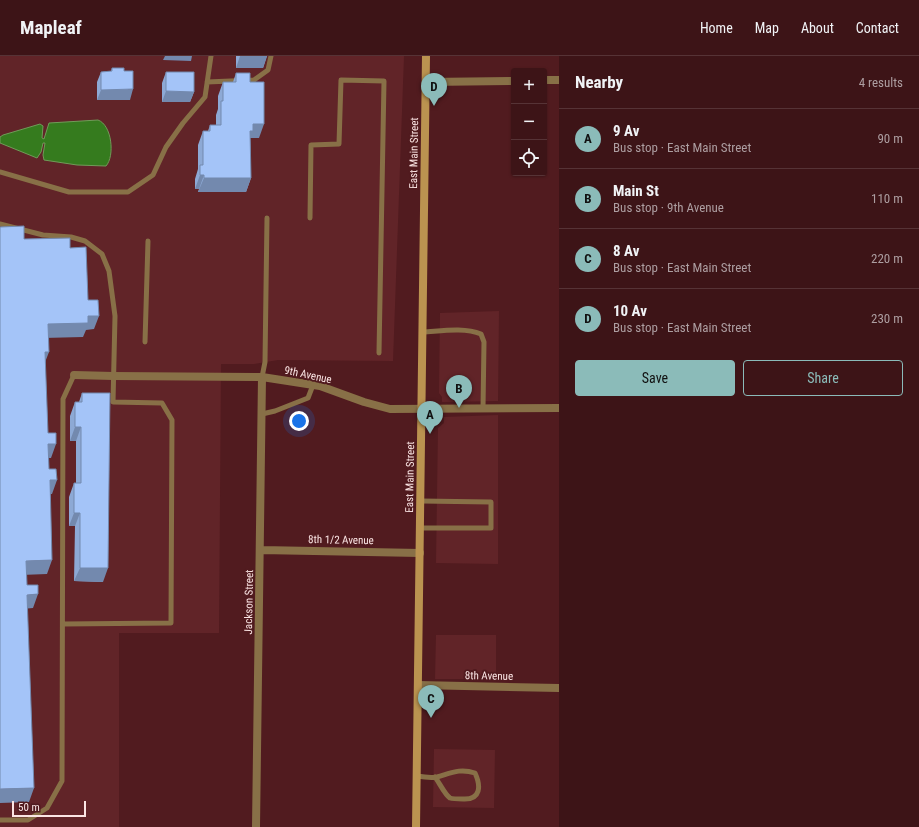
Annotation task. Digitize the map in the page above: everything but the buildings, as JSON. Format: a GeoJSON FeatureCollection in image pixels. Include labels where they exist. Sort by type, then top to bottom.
{"type":"FeatureCollection","features":[{"type":"Feature","properties":{"kind":"main road","name":"East Main Street"},"geometry":{"type":"LineString","coordinates":[[416,827],[426,56]]}},
{"type":"Feature","properties":{"kind":"street"},"geometry":{"type":"LineString","coordinates":[[426,82],[511,80]]}},
{"type":"Feature","properties":{"kind":"street"},"geometry":{"type":"LineString","coordinates":[[547,80],[559,80]]}},
{"type":"Feature","properties":{"kind":"street","name":"9th Avenue"},"geometry":{"type":"LineString","coordinates":[[74,375],[262,377],[320,386],[364,402],[390,409],[559,408]]}},
{"type":"Feature","properties":{"kind":"street","name":"Jackson Street"},"geometry":{"type":"LineString","coordinates":[[256,827],[261,550],[262,377]]}},
{"type":"Feature","properties":{"kind":"street","name":"8th 1/2 Avenue"},"geometry":{"type":"LineString","coordinates":[[261,550],[420,553]]}},
{"type":"Feature","properties":{"kind":"street","name":"8th Avenue"},"geometry":{"type":"LineString","coordinates":[[418,685],[559,688]]}},
{"type":"Feature","properties":{"kind":"lane"},"geometry":{"type":"LineString","coordinates":[[0,172],[68,192],[128,192],[153,175],[166,147],[183,123],[205,97],[211,56]]}},
{"type":"Feature","properties":{"kind":"lane"},"geometry":{"type":"LineString","coordinates":[[207,82],[254,80],[268,70],[271,56]]}},
{"type":"Feature","properties":{"kind":"lane"},"geometry":{"type":"LineString","coordinates":[[310,218],[311,145],[339,144],[341,80],[384,81],[379,353]]}},
{"type":"Feature","properties":{"kind":"lane"},"geometry":{"type":"LineString","coordinates":[[262,377],[265,356],[267,218]]}},
{"type":"Feature","properties":{"kind":"lane"},"geometry":{"type":"LineString","coordinates":[[0,224],[43,235],[71,236],[85,241],[102,254],[109,271],[115,316],[113,402],[162,402],[172,420],[171,623],[63,624]]}},
{"type":"Feature","properties":{"kind":"lane"},"geometry":{"type":"LineString","coordinates":[[144,342],[148,241]]}},
{"type":"Feature","properties":{"kind":"lane"},"geometry":{"type":"LineString","coordinates":[[423,332],[475,332],[481,334],[484,342],[483,408]]}},
{"type":"Feature","properties":{"kind":"lane"},"geometry":{"type":"LineString","coordinates":[[0,820],[28,820],[47,808],[62,781],[63,399],[74,375]]}},
{"type":"Feature","properties":{"kind":"lane"},"geometry":{"type":"LineString","coordinates":[[262,414],[275,411],[308,398],[313,385]]}},
{"type":"Feature","properties":{"kind":"lane"},"geometry":{"type":"LineString","coordinates":[[420,528],[491,528],[492,502],[421,501]]}},
{"type":"Feature","properties":{"kind":"lane"},"geometry":{"type":"LineString","coordinates":[[417,776],[435,777],[445,773],[468,771],[475,773],[479,781],[478,792],[474,797],[467,799],[451,798],[446,794],[435,777]]}},
{"type":"Feature","properties":{"kind":"shaded area"},"geometry":{"type":"Polygon","coordinates":[[[0,56],[404,56],[393,361],[278,360],[254,364],[221,364],[219,633],[119,633],[119,827],[0,827],[0,56]]]}},
{"type":"Feature","properties":{"kind":"shaded area"},"geometry":{"type":"Polygon","coordinates":[[[98,120],[103,123],[111,141],[111,155],[106,166],[77,165],[44,160],[43,155],[45,143],[43,143],[41,152],[37,158],[0,143],[0,137],[3,135],[40,124],[43,126],[42,138],[44,139],[49,123],[98,120]]]}},
{"type":"Feature","properties":{"kind":"shaded area"},"geometry":{"type":"Polygon","coordinates":[[[499,311],[498,401],[442,402],[442,397],[439,393],[440,313],[499,311]]]}},
{"type":"Feature","properties":{"kind":"shaded area"},"geometry":{"type":"Polygon","coordinates":[[[498,415],[498,564],[436,563],[438,428],[444,423],[444,417],[498,415]]]}},
{"type":"Feature","properties":{"kind":"shaded area"},"geometry":{"type":"Polygon","coordinates":[[[436,635],[496,635],[496,679],[435,679],[436,635]]]}},
{"type":"Feature","properties":{"kind":"shaded area"},"geometry":{"type":"Polygon","coordinates":[[[434,749],[495,750],[494,808],[433,807],[434,749]]]}},
{"type":"Feature","properties":{"kind":"place","name":"10 Av"},"geometry":{"type":"Point","coordinates":[434,106]}},
{"type":"Feature","properties":{"kind":"place","name":"Main St"},"geometry":{"type":"Point","coordinates":[459,408]}},
{"type":"Feature","properties":{"kind":"place","name":"9 Av"},"geometry":{"type":"Point","coordinates":[430,434]}},
{"type":"Feature","properties":{"kind":"place","name":"8 Av"},"geometry":{"type":"Point","coordinates":[431,718]}}]}
